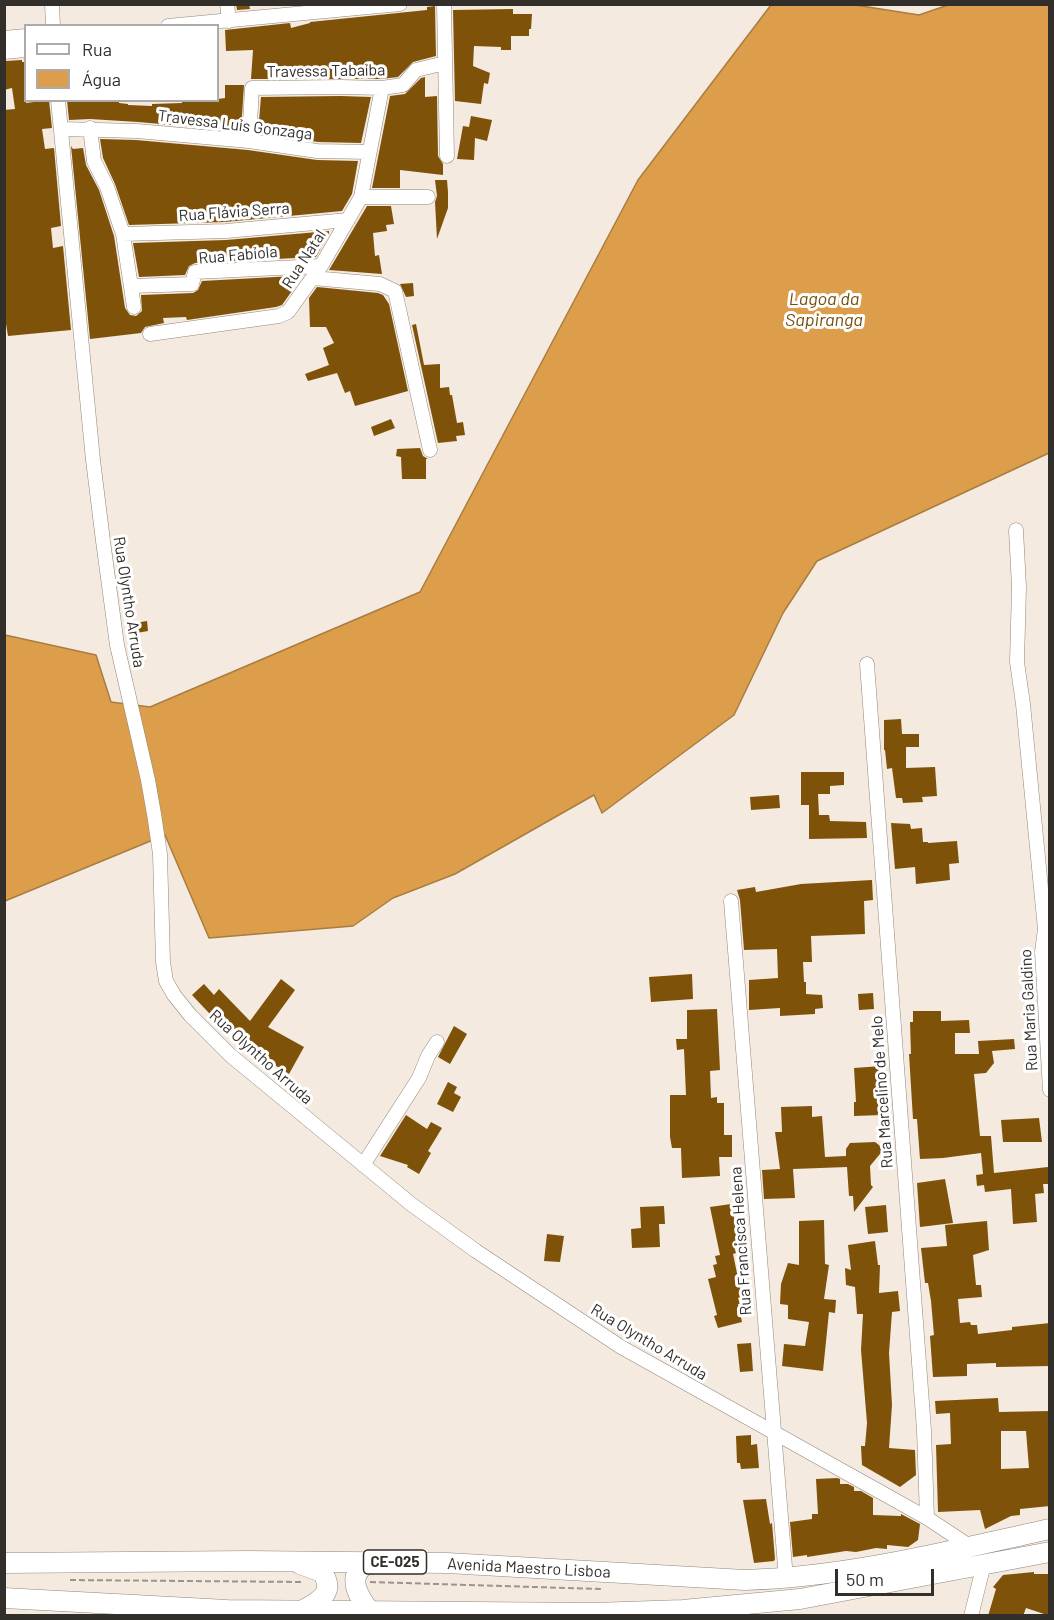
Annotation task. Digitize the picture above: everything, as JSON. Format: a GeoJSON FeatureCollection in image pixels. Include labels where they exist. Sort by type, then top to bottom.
{"type":"FeatureCollection","features":[{"type":"Feature","properties":{"kind":"highway","name":"Avenida Maestro Lisboa"},"geometry":{"type":"LineString","coordinates":[[4,1563],[283,1561],[447,1563],[745,1580],[786,1579],[891,1562],[1050,1530]]}},
{"type":"Feature","properties":{"kind":"highway"},"geometry":{"type":"LineString","coordinates":[[4,1598],[225,1613],[293,1611],[345,1613],[369,1610],[399,1614],[593,1614],[683,1610],[800,1599],[1050,1552]]}},
{"type":"Feature","properties":{"kind":"highway"},"geometry":{"type":"LineString","coordinates":[[283,1561],[306,1565],[322,1572],[328,1588],[317,1603],[293,1611]]}},
{"type":"Feature","properties":{"kind":"highway"},"geometry":{"type":"LineString","coordinates":[[369,1610],[356,1592],[356,1582],[365,1566],[379,1562]]}},
{"type":"Feature","properties":{"kind":"street"},"geometry":{"type":"LineString","coordinates":[[52,4],[53,24]]}},
{"type":"Feature","properties":{"kind":"street"},"geometry":{"type":"LineString","coordinates":[[227,4],[229,21]]}},
{"type":"Feature","properties":{"kind":"street"},"geometry":{"type":"LineString","coordinates":[[192,24],[400,4]]}},
{"type":"Feature","properties":{"kind":"street"},"geometry":{"type":"LineString","coordinates":[[444,4],[447,156]]}},
{"type":"Feature","properties":{"kind":"street"},"geometry":{"type":"LineString","coordinates":[[4,38],[24,36]]}},
{"type":"Feature","properties":{"kind":"street"},"geometry":{"type":"LineString","coordinates":[[4,52],[24,50]]}},
{"type":"Feature","properties":{"kind":"street","name":"Travessa Tabaíba"},"geometry":{"type":"LineString","coordinates":[[249,141],[252,88],[382,88],[403,85],[416,70],[445,63]]}},
{"type":"Feature","properties":{"kind":"street","name":"Rua Natal"},"geometry":{"type":"LineString","coordinates":[[150,334],[279,316],[288,312],[321,266],[361,197],[382,88]]}},
{"type":"Feature","properties":{"kind":"street","name":"Rua Olyntho Arruda"},"geometry":{"type":"LineString","coordinates":[[58,102],[96,483],[117,645],[148,780],[160,854],[163,962],[166,981],[174,994],[190,1015],[230,1055],[363,1165],[411,1204],[542,1296],[621,1347],[927,1518],[971,1547]]}},
{"type":"Feature","properties":{"kind":"street"},"geometry":{"type":"LineString","coordinates":[[90,128],[94,161],[107,187],[123,234],[134,307]]}},
{"type":"Feature","properties":{"kind":"street","name":"Travessa Luís Gonzaga"},"geometry":{"type":"LineString","coordinates":[[60,129],[90,128],[249,141],[317,152],[369,152]]}},
{"type":"Feature","properties":{"kind":"street"},"geometry":{"type":"LineString","coordinates":[[361,197],[428,197]]}},
{"type":"Feature","properties":{"kind":"street","name":"Rua Flávia Serra"},"geometry":{"type":"LineString","coordinates":[[123,234],[226,231],[348,220]]}},
{"type":"Feature","properties":{"kind":"street","name":"Rua Fabíola"},"geometry":{"type":"LineString","coordinates":[[131,286],[192,284],[195,272],[321,266]]}},
{"type":"Feature","properties":{"kind":"street"},"geometry":{"type":"LineString","coordinates":[[313,278],[380,284],[395,291],[430,450]]}},
{"type":"Feature","properties":{"kind":"street","name":"Rua Maria Galdino"},"geometry":{"type":"LineString","coordinates":[[1016,530],[1019,587],[1017,662],[1047,930],[1042,952],[1050,1090]]}},
{"type":"Feature","properties":{"kind":"street","name":"Rua Marcelino de Melo"},"geometry":{"type":"LineString","coordinates":[[867,664],[924,1430],[927,1518]]}},
{"type":"Feature","properties":{"kind":"street","name":"Rua Francisca Helena"},"geometry":{"type":"LineString","coordinates":[[732,901],[772,1430],[786,1579]]}},
{"type":"Feature","properties":{"kind":"street"},"geometry":{"type":"LineString","coordinates":[[363,1165],[419,1078],[437,1042]]}},
{"type":"Feature","properties":{"kind":"street"},"geometry":{"type":"LineString","coordinates":[[970,1616],[984,1564]]}},
{"type":"Feature","properties":{"kind":"water","name":"Lagoa da Sapiranga"},"geometry":{"type":"Polygon","coordinates":[[[771,5],[855,5],[919,15],[948,5],[1049,5],[1049,453],[817,561],[783,613],[734,715],[602,813],[594,795],[455,874],[393,898],[353,926],[209,938],[165,835],[5,901],[5,635],[96,655],[111,702],[150,707],[420,592],[638,180],[771,5]]]}},
{"type":"Feature","properties":{"kind":"building"},"geometry":{"type":"Polygon","coordinates":[[[236,4],[249,4],[250,9],[237,10],[236,4]]]}},
{"type":"Feature","properties":{"kind":"building"},"geometry":{"type":"Polygon","coordinates":[[[435,6],[436,56],[413,62],[398,77],[251,79],[253,50],[226,51],[225,30],[290,23],[291,28],[310,22],[427,10],[427,7],[435,6]]]}},
{"type":"Feature","properties":{"kind":"building"},"geometry":{"type":"Polygon","coordinates":[[[513,9],[513,14],[532,14],[529,36],[511,36],[511,50],[501,50],[501,47],[474,46],[473,66],[490,73],[488,84],[484,83],[481,104],[455,101],[453,10],[513,9]]]}},
{"type":"Feature","properties":{"kind":"building"},"geometry":{"type":"Polygon","coordinates":[[[22,60],[24,62],[24,102],[49,102],[52,128],[42,129],[45,149],[54,148],[61,226],[51,228],[53,248],[63,246],[71,330],[8,336],[4,312],[4,110],[15,109],[12,88],[4,90],[4,63],[22,60]]]}},
{"type":"Feature","properties":{"kind":"building"},"geometry":{"type":"Polygon","coordinates":[[[425,77],[425,97],[437,96],[438,156],[443,164],[443,175],[400,170],[400,188],[372,188],[390,96],[405,94],[421,78],[425,77]]]}},
{"type":"Feature","properties":{"kind":"building"},"geometry":{"type":"Polygon","coordinates":[[[225,85],[244,85],[241,131],[138,122],[69,120],[67,102],[119,102],[128,105],[152,106],[152,104],[182,102],[219,102],[219,99],[225,98],[225,85]]]}},
{"type":"Feature","properties":{"kind":"building"},"geometry":{"type":"Polygon","coordinates":[[[261,97],[371,97],[361,143],[318,142],[258,133],[261,97]]]}},
{"type":"Feature","properties":{"kind":"building"},"geometry":{"type":"Polygon","coordinates":[[[471,116],[492,120],[487,141],[475,138],[474,160],[457,159],[463,126],[469,127],[471,116]]]}},
{"type":"Feature","properties":{"kind":"building"},"geometry":{"type":"Polygon","coordinates":[[[100,139],[248,150],[317,160],[358,161],[352,194],[342,211],[225,222],[129,225],[103,158],[100,139]]]}},
{"type":"Feature","properties":{"kind":"building"},"geometry":{"type":"Polygon","coordinates":[[[71,146],[73,149],[83,148],[86,165],[99,190],[114,236],[125,308],[130,315],[136,316],[142,311],[141,295],[193,293],[198,290],[202,281],[294,276],[294,288],[282,305],[276,307],[187,320],[186,317],[163,318],[164,323],[145,327],[141,333],[90,339],[71,146]]]}},
{"type":"Feature","properties":{"kind":"building"},"geometry":{"type":"Polygon","coordinates":[[[435,180],[447,180],[448,192],[448,208],[437,239],[435,202],[437,196],[435,180]]]}},
{"type":"Feature","properties":{"kind":"building"},"geometry":{"type":"Polygon","coordinates":[[[367,206],[391,206],[394,224],[386,225],[387,231],[373,233],[375,256],[379,255],[382,274],[329,270],[367,206]]]}},
{"type":"Feature","properties":{"kind":"building"},"geometry":{"type":"Polygon","coordinates":[[[329,231],[316,257],[195,263],[189,266],[185,275],[139,277],[133,243],[226,240],[329,231]]]}},
{"type":"Feature","properties":{"kind":"building"},"geometry":{"type":"Polygon","coordinates":[[[413,283],[414,296],[406,297],[400,284],[413,283]]]}},
{"type":"Feature","properties":{"kind":"building"},"geometry":{"type":"Polygon","coordinates":[[[317,287],[383,295],[389,304],[408,391],[355,406],[350,391],[345,393],[337,373],[308,381],[305,374],[329,365],[323,348],[334,343],[326,327],[310,327],[309,298],[317,287]]]}},
{"type":"Feature","properties":{"kind":"building"},"geometry":{"type":"Polygon","coordinates":[[[416,324],[424,365],[440,364],[440,388],[449,387],[457,423],[463,422],[465,435],[456,436],[457,441],[438,443],[412,325],[416,324]]]}},
{"type":"Feature","properties":{"kind":"building"},"geometry":{"type":"Polygon","coordinates":[[[391,419],[395,428],[374,436],[371,427],[391,419]]]}},
{"type":"Feature","properties":{"kind":"building"},"geometry":{"type":"Polygon","coordinates":[[[420,448],[423,456],[428,459],[426,459],[426,479],[402,479],[401,457],[396,456],[397,449],[420,448]]]}},
{"type":"Feature","properties":{"kind":"building"},"geometry":{"type":"Polygon","coordinates":[[[147,621],[148,631],[131,634],[129,624],[147,621]]]}},
{"type":"Feature","properties":{"kind":"building"},"geometry":{"type":"Polygon","coordinates":[[[901,719],[902,734],[919,734],[919,747],[906,747],[906,768],[935,767],[937,796],[922,797],[923,802],[903,803],[902,798],[896,798],[892,768],[887,769],[884,750],[884,720],[901,719]]]}},
{"type":"Feature","properties":{"kind":"building"},"geometry":{"type":"Polygon","coordinates":[[[801,772],[844,772],[844,785],[830,786],[830,794],[818,794],[819,815],[829,815],[830,821],[866,822],[867,838],[809,839],[809,805],[801,805],[801,772]]]}},
{"type":"Feature","properties":{"kind":"building"},"geometry":{"type":"Polygon","coordinates":[[[779,795],[780,808],[751,810],[750,797],[779,795]]]}},
{"type":"Feature","properties":{"kind":"building"},"geometry":{"type":"Polygon","coordinates":[[[891,823],[910,824],[911,829],[922,828],[923,842],[957,841],[959,863],[949,864],[950,880],[916,884],[915,867],[895,869],[891,823]]]}},
{"type":"Feature","properties":{"kind":"building"},"geometry":{"type":"Polygon","coordinates":[[[872,880],[873,900],[864,901],[865,934],[811,936],[812,962],[803,962],[806,994],[822,995],[823,1008],[815,1009],[815,1014],[780,1016],[780,1008],[749,1010],[749,980],[778,978],[777,949],[744,950],[740,900],[737,890],[755,887],[756,892],[801,884],[872,880]]]}},
{"type":"Feature","properties":{"kind":"building"},"geometry":{"type":"Polygon","coordinates":[[[692,974],[693,999],[651,1002],[649,977],[692,974]]]}},
{"type":"Feature","properties":{"kind":"building"},"geometry":{"type":"Polygon","coordinates":[[[281,979],[295,990],[268,1027],[304,1047],[289,1074],[260,1056],[255,1062],[192,995],[204,984],[214,995],[219,989],[250,1021],[281,979]]]}},
{"type":"Feature","properties":{"kind":"building"},"geometry":{"type":"Polygon","coordinates":[[[873,993],[874,1009],[859,1010],[858,994],[873,993]]]}},
{"type":"Feature","properties":{"kind":"building"},"geometry":{"type":"Polygon","coordinates":[[[717,1009],[720,1070],[710,1071],[711,1098],[717,1097],[717,1103],[724,1103],[724,1135],[732,1135],[732,1157],[719,1157],[720,1176],[682,1178],[681,1148],[672,1148],[670,1137],[670,1095],[686,1095],[684,1049],[677,1050],[676,1039],[687,1039],[687,1010],[717,1009]]]}},
{"type":"Feature","properties":{"kind":"building"},"geometry":{"type":"Polygon","coordinates":[[[913,1011],[941,1011],[941,1021],[969,1020],[970,1033],[955,1033],[955,1054],[979,1054],[978,1041],[1014,1039],[1015,1049],[992,1051],[994,1063],[986,1073],[974,1074],[980,1136],[991,1136],[994,1173],[1048,1167],[1049,1184],[1043,1184],[1044,1193],[1035,1194],[1037,1222],[1013,1224],[1011,1189],[985,1192],[984,1185],[977,1186],[976,1175],[983,1174],[981,1153],[920,1159],[917,1119],[913,1119],[909,1054],[911,1054],[910,1022],[913,1022],[913,1011]]]}},
{"type":"Feature","properties":{"kind":"building"},"geometry":{"type":"Polygon","coordinates":[[[454,1026],[467,1034],[450,1064],[438,1057],[454,1026]]]}},
{"type":"Feature","properties":{"kind":"building"},"geometry":{"type":"Polygon","coordinates":[[[882,1066],[884,1095],[881,1095],[882,1115],[854,1116],[854,1102],[856,1102],[854,1068],[882,1066]]]}},
{"type":"Feature","properties":{"kind":"building"},"geometry":{"type":"Polygon","coordinates":[[[448,1082],[457,1087],[454,1093],[461,1097],[453,1112],[437,1104],[448,1082]]]}},
{"type":"Feature","properties":{"kind":"building"},"geometry":{"type":"Polygon","coordinates":[[[812,1106],[812,1117],[822,1116],[825,1157],[846,1156],[846,1149],[850,1143],[875,1142],[884,1149],[870,1166],[873,1187],[854,1212],[853,1196],[849,1196],[847,1167],[793,1169],[795,1198],[764,1199],[762,1170],[780,1169],[775,1132],[782,1132],[781,1107],[812,1106]]]}},
{"type":"Feature","properties":{"kind":"building"},"geometry":{"type":"Polygon","coordinates":[[[406,1115],[427,1129],[431,1122],[442,1128],[428,1151],[431,1153],[419,1174],[407,1167],[408,1165],[380,1156],[406,1115]]]}},
{"type":"Feature","properties":{"kind":"building"},"geometry":{"type":"Polygon","coordinates":[[[1039,1118],[1042,1142],[1003,1142],[1001,1120],[1039,1118]]]}},
{"type":"Feature","properties":{"kind":"building"},"geometry":{"type":"Polygon","coordinates":[[[945,1179],[953,1223],[920,1227],[917,1183],[945,1179]]]}},
{"type":"Feature","properties":{"kind":"building"},"geometry":{"type":"Polygon","coordinates":[[[731,1204],[740,1245],[734,1246],[736,1253],[733,1254],[742,1297],[738,1298],[740,1304],[738,1304],[742,1322],[718,1328],[708,1279],[716,1277],[713,1265],[717,1264],[715,1256],[720,1255],[710,1207],[731,1204]]]}},
{"type":"Feature","properties":{"kind":"building"},"geometry":{"type":"Polygon","coordinates":[[[886,1205],[888,1232],[868,1234],[865,1207],[886,1205]]]}},
{"type":"Feature","properties":{"kind":"building"},"geometry":{"type":"Polygon","coordinates":[[[664,1206],[665,1224],[659,1224],[660,1247],[632,1248],[631,1229],[641,1228],[640,1207],[664,1206]]]}},
{"type":"Feature","properties":{"kind":"building"},"geometry":{"type":"Polygon","coordinates":[[[824,1220],[825,1264],[829,1265],[824,1299],[836,1300],[835,1313],[829,1312],[823,1371],[782,1366],[784,1344],[805,1346],[809,1322],[788,1319],[788,1305],[780,1304],[781,1284],[788,1263],[799,1265],[799,1221],[824,1220]]]}},
{"type":"Feature","properties":{"kind":"building"},"geometry":{"type":"Polygon","coordinates":[[[987,1221],[989,1250],[973,1255],[976,1285],[981,1285],[982,1297],[958,1299],[960,1323],[970,1322],[971,1325],[977,1325],[978,1334],[1050,1323],[1050,1366],[996,1367],[996,1363],[967,1364],[967,1376],[933,1377],[930,1336],[934,1335],[931,1301],[928,1283],[925,1283],[921,1248],[947,1246],[945,1225],[987,1221]]]}},
{"type":"Feature","properties":{"kind":"building"},"geometry":{"type":"Polygon","coordinates":[[[547,1234],[564,1236],[560,1262],[544,1261],[547,1234]]]}},
{"type":"Feature","properties":{"kind":"building"},"geometry":{"type":"Polygon","coordinates":[[[875,1241],[878,1265],[880,1265],[879,1293],[898,1291],[900,1311],[892,1312],[889,1353],[892,1405],[889,1448],[915,1450],[916,1475],[900,1487],[862,1465],[861,1446],[865,1446],[867,1423],[861,1350],[863,1314],[857,1314],[855,1287],[846,1285],[845,1268],[851,1270],[848,1245],[875,1241]]]}},
{"type":"Feature","properties":{"kind":"building"},"geometry":{"type":"Polygon","coordinates":[[[751,1343],[753,1371],[740,1372],[737,1344],[751,1343]]]}},
{"type":"Feature","properties":{"kind":"building"},"geometry":{"type":"Polygon","coordinates":[[[998,1398],[999,1412],[1050,1411],[1050,1506],[1020,1509],[1020,1515],[1011,1516],[985,1529],[980,1510],[938,1512],[936,1445],[951,1444],[950,1413],[936,1414],[935,1401],[998,1398]],[[1001,1431],[1001,1469],[1029,1468],[1026,1431],[1001,1431]]]}},
{"type":"Feature","properties":{"kind":"building"},"geometry":{"type":"Polygon","coordinates":[[[751,1435],[751,1445],[757,1444],[759,1468],[741,1469],[740,1463],[737,1463],[736,1436],[751,1435]]]}},
{"type":"Feature","properties":{"kind":"building"},"geometry":{"type":"Polygon","coordinates":[[[816,1479],[840,1479],[840,1484],[848,1484],[854,1487],[854,1491],[861,1491],[873,1498],[873,1515],[901,1516],[901,1514],[920,1524],[918,1540],[908,1547],[887,1545],[887,1549],[876,1548],[856,1552],[793,1557],[790,1522],[812,1519],[812,1514],[818,1514],[816,1479]]]}},
{"type":"Feature","properties":{"kind":"building"},"geometry":{"type":"Polygon","coordinates":[[[766,1499],[770,1524],[772,1523],[775,1559],[754,1563],[743,1500],[766,1499]]]}},
{"type":"Feature","properties":{"kind":"building"},"geometry":{"type":"Polygon","coordinates":[[[1034,1572],[1034,1574],[1050,1574],[1050,1616],[1026,1608],[1023,1616],[988,1616],[996,1589],[993,1587],[1003,1575],[1034,1572]]]}}]}
